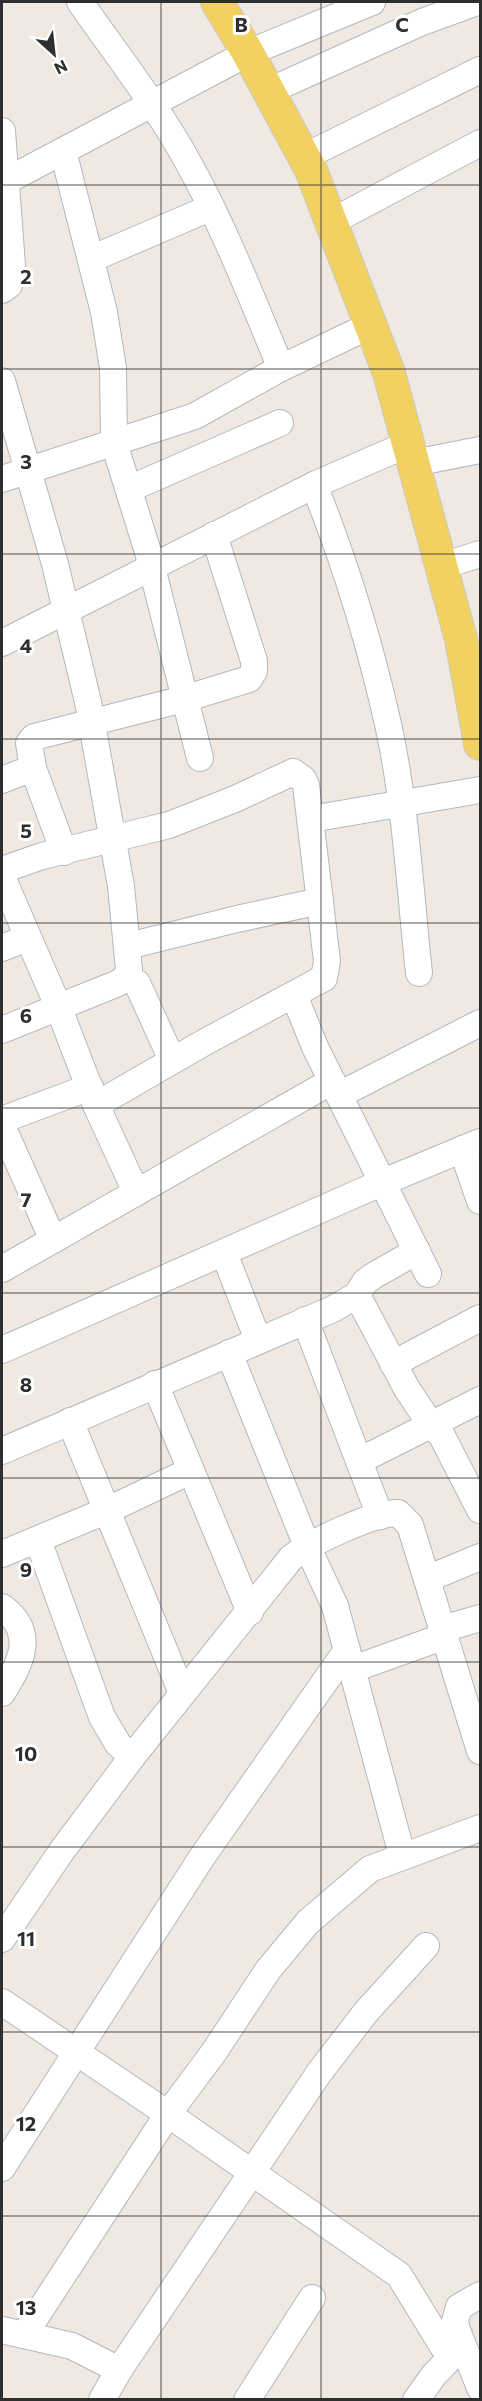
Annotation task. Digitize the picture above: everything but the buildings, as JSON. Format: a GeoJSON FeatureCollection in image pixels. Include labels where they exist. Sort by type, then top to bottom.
{"type":"FeatureCollection","features":[{"type":"Feature","properties":{"kind":"main road"},"geometry":{"type":"LineString","coordinates":[[217,2],[249,53],[304,157],[389,373],[442,566],[471,636],[480,744]]}},
{"type":"Feature","properties":{"kind":"street"},"geometry":{"type":"LineString","coordinates":[[80,2],[151,104],[189,164],[250,293],[280,368]]}},
{"type":"Feature","properties":{"kind":"street"},"geometry":{"type":"LineString","coordinates":[[6,181],[249,53],[372,2]]}},
{"type":"Feature","properties":{"kind":"street"},"geometry":{"type":"LineString","coordinates":[[269,91],[422,22],[477,2]]}},
{"type":"Feature","properties":{"kind":"street"},"geometry":{"type":"LineString","coordinates":[[304,157],[480,70]]}},
{"type":"Feature","properties":{"kind":"street"},"geometry":{"type":"LineString","coordinates":[[2,140],[12,277],[9,285],[2,290]]}},
{"type":"Feature","properties":{"kind":"street"},"geometry":{"type":"LineString","coordinates":[[331,222],[480,143]]}},
{"type":"Feature","properties":{"kind":"street"},"geometry":{"type":"LineString","coordinates":[[63,152],[104,312],[113,368],[114,443],[151,567],[200,758]]}},
{"type":"Feature","properties":{"kind":"street"},"geometry":{"type":"LineString","coordinates":[[91,259],[210,208]]}},
{"type":"Feature","properties":{"kind":"street"},"geometry":{"type":"LineString","coordinates":[[2,479],[195,416],[280,368],[369,326]]}},
{"type":"Feature","properties":{"kind":"street"},"geometry":{"type":"LineString","coordinates":[[2,381],[26,473],[55,564],[91,722],[114,840],[129,969],[125,978],[2,1030]]}},
{"type":"Feature","properties":{"kind":"street"},"geometry":{"type":"LineString","coordinates":[[129,489],[280,423]]}},
{"type":"Feature","properties":{"kind":"street"},"geometry":{"type":"LineString","coordinates":[[4,634],[66,612],[214,534],[314,485],[411,453],[480,450]]}},
{"type":"Feature","properties":{"kind":"street"},"geometry":{"type":"LineString","coordinates":[[314,485],[341,557],[388,725],[400,805],[419,973]]}},
{"type":"Feature","properties":{"kind":"street"},"geometry":{"type":"LineString","coordinates":[[64,852],[33,768],[29,742],[34,737],[184,699],[249,679],[254,671],[254,661],[214,534]]}},
{"type":"Feature","properties":{"kind":"street"},"geometry":{"type":"LineString","coordinates":[[442,566],[480,554]]}},
{"type":"Feature","properties":{"kind":"street"},"geometry":{"type":"LineString","coordinates":[[2,780],[33,768]]}},
{"type":"Feature","properties":{"kind":"street"},"geometry":{"type":"LineString","coordinates":[[2,870],[206,812],[293,772],[303,779],[306,786],[326,971],[324,978],[172,1060],[93,1096],[2,1120]]}},
{"type":"Feature","properties":{"kind":"street"},"geometry":{"type":"LineString","coordinates":[[311,819],[480,790]]}},
{"type":"Feature","properties":{"kind":"street"},"geometry":{"type":"LineString","coordinates":[[2,877],[58,1005],[93,1096],[136,1192]]}},
{"type":"Feature","properties":{"kind":"street"},"geometry":{"type":"LineString","coordinates":[[128,946],[237,918],[320,902]]}},
{"type":"Feature","properties":{"kind":"street"},"geometry":{"type":"LineString","coordinates":[[2,948],[27,938]]}},
{"type":"Feature","properties":{"kind":"street"},"geometry":{"type":"LineString","coordinates":[[136,983],[172,1060]]}},
{"type":"Feature","properties":{"kind":"street"},"geometry":{"type":"LineString","coordinates":[[294,995],[335,1088],[428,1274]]}},
{"type":"Feature","properties":{"kind":"street"},"geometry":{"type":"LineString","coordinates":[[2,1269],[136,1192],[335,1088],[480,1023]]}},
{"type":"Feature","properties":{"kind":"street"},"geometry":{"type":"LineString","coordinates":[[2,1125],[53,1240]]}},
{"type":"Feature","properties":{"kind":"street"},"geometry":{"type":"LineString","coordinates":[[2,1350],[471,1145],[480,1201]]}},
{"type":"Feature","properties":{"kind":"street"},"geometry":{"type":"LineString","coordinates":[[2,1452],[154,1384],[348,1302],[357,1295],[365,1282],[417,1251]]}},
{"type":"Feature","properties":{"kind":"street"},"geometry":{"type":"LineString","coordinates":[[224,1253],[258,1340]]}},
{"type":"Feature","properties":{"kind":"street"},"geometry":{"type":"LineString","coordinates":[[357,1295],[393,1364],[431,1425],[442,1436],[480,1510]]}},
{"type":"Feature","properties":{"kind":"street"},"geometry":{"type":"LineString","coordinates":[[393,1364],[480,1318]]}},
{"type":"Feature","properties":{"kind":"street"},"geometry":{"type":"LineString","coordinates":[[305,1320],[380,1516]]}},
{"type":"Feature","properties":{"kind":"street"},"geometry":{"type":"LineString","coordinates":[[229,1353],[307,1546],[335,1606],[402,1855]]}},
{"type":"Feature","properties":{"kind":"street"},"geometry":{"type":"LineString","coordinates":[[154,1384],[250,1612]]}},
{"type":"Feature","properties":{"kind":"street"},"geometry":{"type":"LineString","coordinates":[[358,1461],[480,1400]]}},
{"type":"Feature","properties":{"kind":"street"},"geometry":{"type":"LineString","coordinates":[[70,1421],[182,1693]]}},
{"type":"Feature","properties":{"kind":"street"},"geometry":{"type":"LineString","coordinates":[[2,1554],[190,1471]]}},
{"type":"Feature","properties":{"kind":"street"},"geometry":{"type":"LineString","coordinates":[[2,1939],[132,1757],[250,1612],[275,1577],[307,1546],[380,1516],[398,1513],[406,1518],[480,1751]]}},
{"type":"Feature","properties":{"kind":"street"},"geometry":{"type":"LineString","coordinates":[[38,1540],[102,1717],[118,1744],[132,1757]]}},
{"type":"Feature","properties":{"kind":"street"},"geometry":{"type":"LineString","coordinates":[[427,1579],[480,1557]]}},
{"type":"Feature","properties":{"kind":"street"},"geometry":{"type":"LineString","coordinates":[[2,1693],[12,1677],[24,1640],[20,1627],[3,1606]]}},
{"type":"Feature","properties":{"kind":"street"},"geometry":{"type":"LineString","coordinates":[[2,2168],[75,2050],[202,1857],[350,1660],[444,1633],[480,1618]]}},
{"type":"Feature","properties":{"kind":"street"},"geometry":{"type":"LineString","coordinates":[[119,2370],[72,2346],[13,2332],[214,2052],[268,1970],[308,1922],[370,1869],[402,1855],[480,1828]]}},
{"type":"Feature","properties":{"kind":"street"},"geometry":{"type":"LineString","coordinates":[[102,2400],[119,2370],[254,2174],[319,2073],[366,2012],[426,1946]]}},
{"type":"Feature","properties":{"kind":"street"},"geometry":{"type":"LineString","coordinates":[[2,2002],[75,2050],[399,2275],[457,2351],[480,2388]]}},
{"type":"Feature","properties":{"kind":"street"},"geometry":{"type":"LineString","coordinates":[[416,2400],[457,2351],[455,2321],[459,2307],[480,2295]]}},
{"type":"Feature","properties":{"kind":"street"},"geometry":{"type":"LineString","coordinates":[[247,2400],[312,2298]]}}]}
